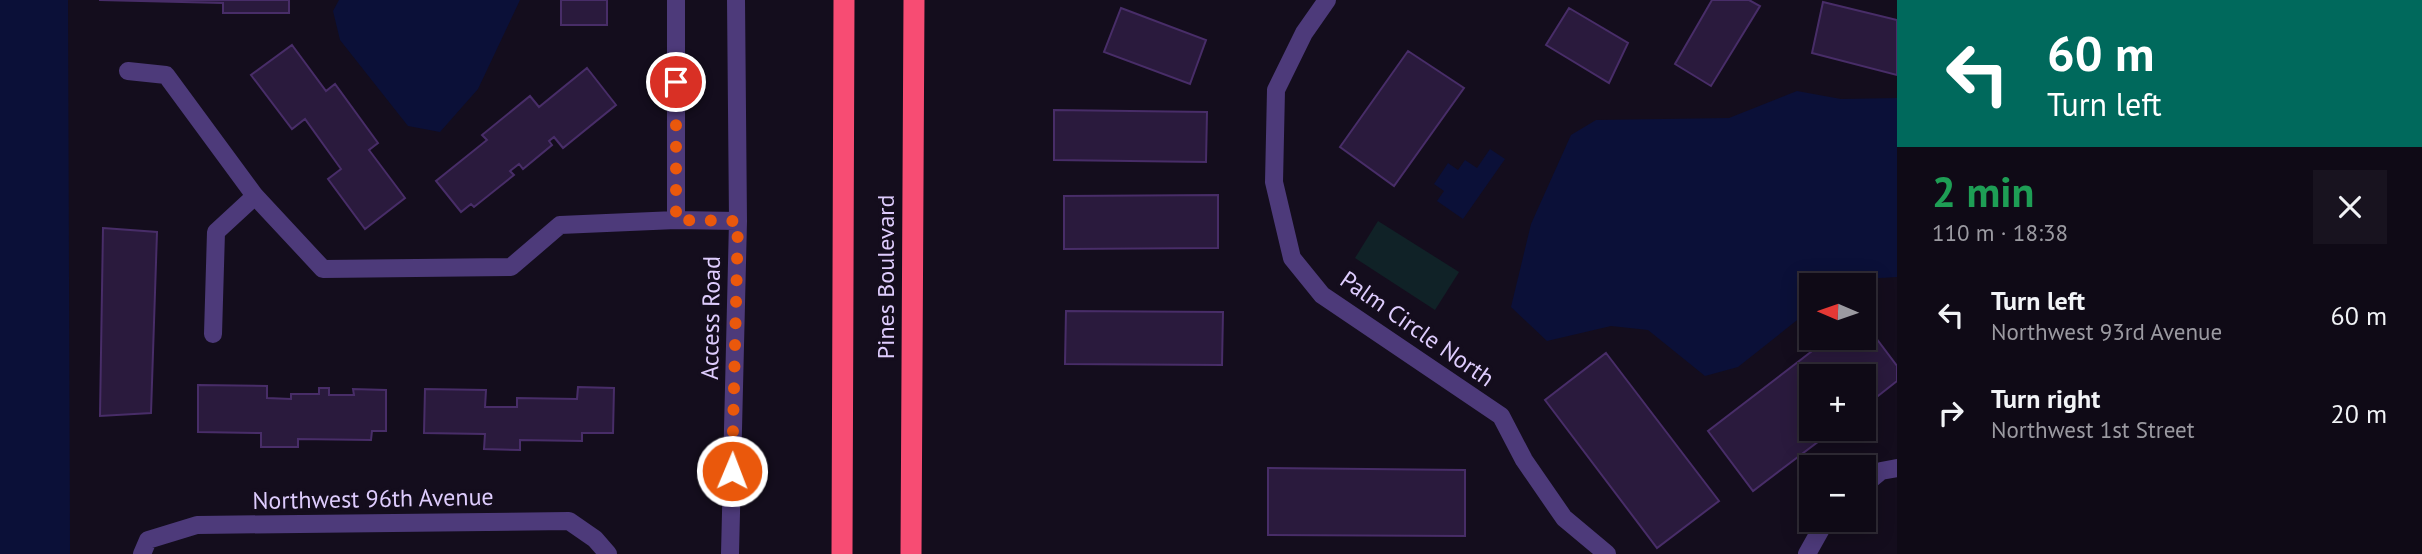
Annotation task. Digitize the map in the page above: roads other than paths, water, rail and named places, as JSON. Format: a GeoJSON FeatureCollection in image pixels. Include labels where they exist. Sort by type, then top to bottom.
{"type":"FeatureCollection","features":[{"type":"Feature","properties":{"kind":"highway","name":"Pines Boulevard"},"geometry":{"type":"LineString","coordinates":[[842,554],[844,0]]}},
{"type":"Feature","properties":{"kind":"highway","name":"Pines Boulevard"},"geometry":{"type":"LineString","coordinates":[[911,554],[914,0]]}},
{"type":"Feature","properties":{"kind":"street"},"geometry":{"type":"LineString","coordinates":[[676,0],[676,220]]}},
{"type":"Feature","properties":{"kind":"street","name":"Access Road"},"geometry":{"type":"LineString","coordinates":[[730,554],[738,221],[736,0]]}},
{"type":"Feature","properties":{"kind":"street","name":"Palm Circle North"},"geometry":{"type":"LineString","coordinates":[[1327,0],[1304,33],[1276,90],[1274,182],[1292,258],[1322,295],[1501,416],[1524,460],[1564,518],[1607,554]]}},
{"type":"Feature","properties":{"kind":"street"},"geometry":{"type":"LineString","coordinates":[[128,71],[166,75],[255,196],[323,269],[511,267],[559,225],[676,220],[738,221]]}},
{"type":"Feature","properties":{"kind":"street"},"geometry":{"type":"LineString","coordinates":[[213,334],[216,232],[255,196]]}},
{"type":"Feature","properties":{"kind":"street"},"geometry":{"type":"LineString","coordinates":[[1876,475],[1881,471],[1897,468]]}},
{"type":"Feature","properties":{"kind":"street","name":"Northwest 96th Avenue"},"geometry":{"type":"LineString","coordinates":[[145,547],[197,525],[569,521],[595,539],[608,554]]}},
{"type":"Feature","properties":{"kind":"street"},"geometry":{"type":"LineString","coordinates":[[1807,554],[1819,532]]}}]}
